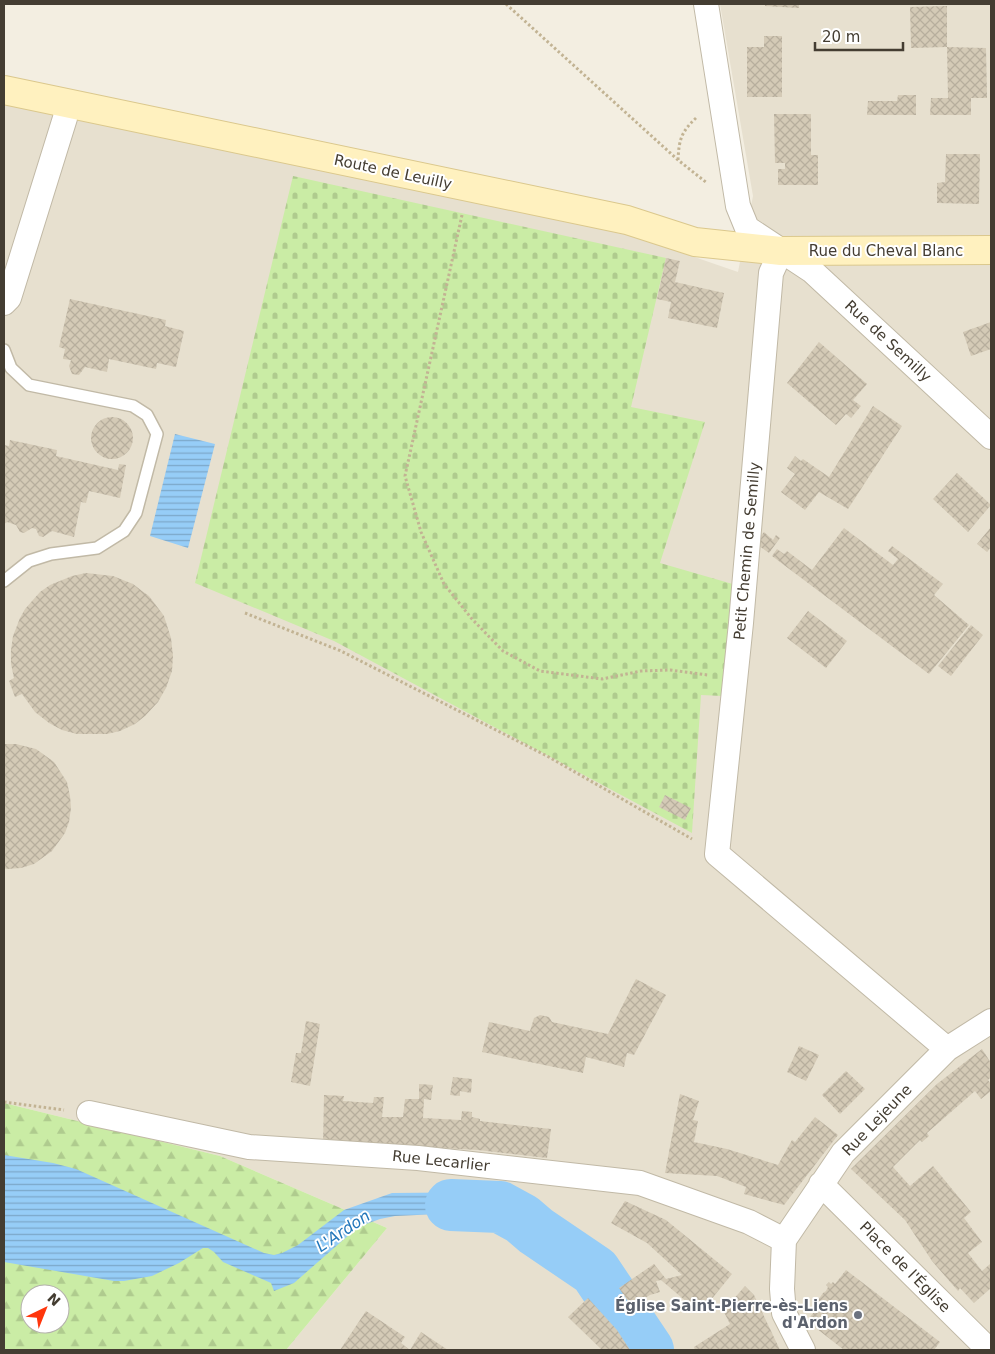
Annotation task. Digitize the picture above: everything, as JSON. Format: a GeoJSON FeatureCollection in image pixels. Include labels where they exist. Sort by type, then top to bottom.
{"type":"FeatureCollection","features":[{"type":"Feature","properties":{"kind":"main road","name":"Route de Leuilly"},"geometry":{"type":"LineString","coordinates":[[4,90],[627,220],[695,242],[781,251]]}},
{"type":"Feature","properties":{"kind":"main road","name":"Rue du Cheval Blanc"},"geometry":{"type":"LineString","coordinates":[[781,251],[991,250]]}},
{"type":"Feature","properties":{"kind":"street","name":"Rue de Semilly"},"geometry":{"type":"LineString","coordinates":[[706,4],[738,206],[747,228],[812,271],[991,437]]}},
{"type":"Feature","properties":{"kind":"street"},"geometry":{"type":"LineString","coordinates":[[6,301],[65,118],[67,104]]}},
{"type":"Feature","properties":{"kind":"street","name":"Petit Chemin de Semilly"},"geometry":{"type":"LineString","coordinates":[[717,854],[732,711],[771,274],[781,251]]}},
{"type":"Feature","properties":{"kind":"street"},"geometry":{"type":"LineString","coordinates":[[717,854],[947,1049]]}},
{"type":"Feature","properties":{"kind":"street","name":"Rue Lejeune"},"geometry":{"type":"LineString","coordinates":[[784,1240],[843,1154],[947,1049],[991,1021]]}},
{"type":"Feature","properties":{"kind":"street","name":"Rue Lecarlier"},"geometry":{"type":"LineString","coordinates":[[89,1113],[249,1147],[418,1158],[640,1183],[749,1222],[784,1240]]}},
{"type":"Feature","properties":{"kind":"street","name":"Place de l'Église"},"geometry":{"type":"LineString","coordinates":[[821,1184],[989,1350]]}},
{"type":"Feature","properties":{"kind":"street"},"geometry":{"type":"LineString","coordinates":[[784,1240],[782,1289],[784,1313],[803,1350]]}},
{"type":"Feature","properties":{"kind":"lane"},"geometry":{"type":"LineString","coordinates":[[4,350],[11,368],[29,386],[133,406],[147,416],[157,434],[136,513],[124,531],[96,548],[51,554],[28,561],[4,581]]}},
{"type":"Feature","properties":{"kind":"path"},"geometry":{"type":"LineString","coordinates":[[506,4],[693,174],[738,206]]}},
{"type":"Feature","properties":{"kind":"path"},"geometry":{"type":"LineString","coordinates":[[678,160],[679,140],[686,127],[697,118],[724,122]]}},
{"type":"Feature","properties":{"kind":"path"},"geometry":{"type":"LineString","coordinates":[[468,187],[405,476],[421,532],[444,584],[472,619],[503,651],[540,671],[602,679],[641,672],[670,670],[708,675],[710,702],[732,711]]}},
{"type":"Feature","properties":{"kind":"path"},"geometry":{"type":"LineString","coordinates":[[245,613],[341,651],[547,756],[717,854]]}},
{"type":"Feature","properties":{"kind":"path"},"geometry":{"type":"LineString","coordinates":[[4,1102],[89,1113]]}},
{"type":"Feature","properties":{"kind":"shaded area"},"geometry":{"type":"Polygon","coordinates":[[[720,4],[991,4],[991,1350],[286,1350],[387,1228],[220,1156],[4,1103],[4,90],[468,179],[738,272],[753,196],[720,4]]]}},
{"type":"Feature","properties":{"kind":"green space"},"geometry":{"type":"Polygon","coordinates":[[[293,176],[666,258],[631,407],[705,422],[660,563],[736,585],[722,696],[701,695],[692,833],[334,641],[195,583],[293,176]]]}},
{"type":"Feature","properties":{"kind":"green space"},"geometry":{"type":"Polygon","coordinates":[[[4,1103],[220,1156],[387,1228],[286,1350],[4,1350],[4,1103]]]}},
{"type":"Feature","properties":{"kind":"water"},"geometry":{"type":"Polygon","coordinates":[[[175,434],[215,444],[188,548],[150,536],[175,434]]]}},
{"type":"Feature","properties":{"kind":"water"},"geometry":{"type":"Polygon","coordinates":[[[4,1155],[76,1169],[264,1253],[274,1255],[298,1245],[344,1210],[392,1193],[498,1192],[526,1212],[515,1228],[483,1212],[395,1216],[380,1219],[358,1227],[294,1283],[274,1291],[271,1283],[223,1262],[208,1248],[203,1248],[179,1263],[152,1276],[114,1281],[4,1262],[4,1155]]]}},
{"type":"Feature","properties":{"kind":"water"},"geometry":{"type":"Polygon","coordinates":[[[542,1221],[591,1253],[614,1273],[611,1276],[660,1350],[641,1350],[595,1286],[582,1273],[531,1238],[542,1221]]]}},
{"type":"Feature","properties":{"kind":"building"},"geometry":{"type":"Polygon","coordinates":[[[765,4],[799,4],[799,8],[765,6],[765,4]]]}},
{"type":"Feature","properties":{"kind":"building"},"geometry":{"type":"Polygon","coordinates":[[[947,6],[947,47],[911,48],[910,7],[947,6]]]}},
{"type":"Feature","properties":{"kind":"building"},"geometry":{"type":"Polygon","coordinates":[[[764,36],[782,36],[782,97],[747,97],[747,47],[764,47],[764,36]]]}},
{"type":"Feature","properties":{"kind":"building"},"geometry":{"type":"Polygon","coordinates":[[[947,47],[986,48],[987,98],[971,98],[971,115],[930,115],[931,98],[948,98],[947,47]]]}},
{"type":"Feature","properties":{"kind":"building"},"geometry":{"type":"Polygon","coordinates":[[[898,95],[916,95],[916,115],[867,115],[868,101],[897,101],[898,95]]]}},
{"type":"Feature","properties":{"kind":"building"},"geometry":{"type":"Polygon","coordinates":[[[774,114],[811,114],[811,155],[818,155],[818,185],[778,185],[778,169],[785,169],[785,163],[775,163],[774,114]]]}},
{"type":"Feature","properties":{"kind":"building"},"geometry":{"type":"Polygon","coordinates":[[[946,154],[980,154],[979,204],[937,203],[937,183],[945,182],[946,154]]]}},
{"type":"Feature","properties":{"kind":"building"},"geometry":{"type":"Polygon","coordinates":[[[666,258],[680,261],[675,282],[724,293],[717,328],[668,318],[671,302],[657,299],[666,258]]]}},
{"type":"Feature","properties":{"kind":"building"},"geometry":{"type":"Polygon","coordinates":[[[70,299],[166,320],[165,326],[184,331],[176,367],[157,363],[156,369],[109,359],[107,372],[85,367],[79,375],[72,374],[69,366],[71,360],[63,359],[65,349],[59,347],[70,299]]]}},
{"type":"Feature","properties":{"kind":"building"},"geometry":{"type":"Polygon","coordinates":[[[991,322],[991,349],[971,356],[963,332],[991,322]]]}},
{"type":"Feature","properties":{"kind":"building"},"geometry":{"type":"Polygon","coordinates":[[[819,342],[867,384],[853,400],[861,406],[851,418],[846,414],[836,425],[787,383],[819,342]]]}},
{"type":"Feature","properties":{"kind":"building"},"geometry":{"type":"Polygon","coordinates":[[[873,406],[902,426],[848,509],[819,492],[805,510],[781,492],[795,474],[787,468],[795,456],[801,461],[803,459],[829,477],[873,406]]]}},
{"type":"Feature","properties":{"kind":"building"},"geometry":{"type":"Polygon","coordinates":[[[112,417],[127,423],[133,438],[127,453],[112,459],[97,453],[91,438],[97,423],[112,417]]]}},
{"type":"Feature","properties":{"kind":"building"},"geometry":{"type":"Polygon","coordinates":[[[10,440],[57,450],[56,456],[118,470],[119,464],[126,465],[120,498],[89,491],[86,503],[81,502],[74,537],[52,531],[43,537],[39,536],[36,529],[32,528],[24,533],[20,532],[16,525],[7,522],[4,524],[4,445],[9,446],[10,440]]]}},
{"type":"Feature","properties":{"kind":"building"},"geometry":{"type":"Polygon","coordinates":[[[957,473],[991,505],[968,532],[933,499],[957,473]]]}},
{"type":"Feature","properties":{"kind":"building"},"geometry":{"type":"Polygon","coordinates":[[[991,527],[991,547],[987,552],[977,544],[991,527]]]}},
{"type":"Feature","properties":{"kind":"building"},"geometry":{"type":"Polygon","coordinates":[[[844,528],[893,565],[898,559],[888,551],[892,546],[943,584],[934,595],[969,625],[929,674],[772,556],[777,549],[784,554],[787,551],[812,570],[844,528]]]}},
{"type":"Feature","properties":{"kind":"building"},"geometry":{"type":"Polygon","coordinates":[[[764,532],[773,540],[776,535],[780,538],[769,553],[755,543],[764,532]]]}},
{"type":"Feature","properties":{"kind":"building"},"geometry":{"type":"Polygon","coordinates":[[[86,573],[113,576],[133,584],[149,596],[164,616],[171,638],[172,671],[166,688],[158,702],[135,724],[120,731],[107,734],[77,734],[62,730],[49,723],[35,712],[22,694],[15,697],[9,681],[14,678],[11,664],[13,636],[25,609],[40,592],[50,585],[72,576],[86,573]]]}},
{"type":"Feature","properties":{"kind":"building"},"geometry":{"type":"Polygon","coordinates":[[[808,611],[847,641],[826,668],[787,638],[808,611]]]}},
{"type":"Feature","properties":{"kind":"building"},"geometry":{"type":"Polygon","coordinates":[[[971,625],[983,635],[951,676],[938,666],[971,625]]]}},
{"type":"Feature","properties":{"kind":"building"},"geometry":{"type":"Polygon","coordinates":[[[4,744],[16,744],[36,749],[54,762],[67,782],[70,796],[71,808],[65,833],[52,851],[34,864],[21,868],[4,868],[4,744]]]}},
{"type":"Feature","properties":{"kind":"building"},"geometry":{"type":"Polygon","coordinates":[[[665,795],[691,808],[685,820],[659,807],[665,795]]]}},
{"type":"Feature","properties":{"kind":"building"},"geometry":{"type":"Polygon","coordinates":[[[636,979],[666,995],[634,1055],[627,1053],[624,1067],[586,1057],[583,1073],[482,1052],[489,1022],[530,1031],[534,1018],[540,1015],[549,1017],[552,1022],[608,1034],[636,979]]]}},
{"type":"Feature","properties":{"kind":"building"},"geometry":{"type":"Polygon","coordinates":[[[306,1021],[320,1024],[310,1086],[291,1082],[296,1053],[301,1053],[306,1021]]]}},
{"type":"Feature","properties":{"kind":"building"},"geometry":{"type":"Polygon","coordinates":[[[799,1046],[819,1055],[806,1081],[787,1072],[799,1046]]]}},
{"type":"Feature","properties":{"kind":"building"},"geometry":{"type":"Polygon","coordinates":[[[982,1049],[991,1063],[991,1077],[988,1080],[991,1084],[991,1091],[981,1099],[975,1091],[927,1133],[929,1136],[922,1142],[920,1140],[893,1167],[910,1186],[933,1166],[971,1212],[964,1218],[982,1242],[968,1253],[982,1271],[991,1265],[991,1288],[974,1303],[960,1288],[958,1291],[932,1261],[905,1220],[851,1169],[937,1084],[982,1049]]]}},
{"type":"Feature","properties":{"kind":"building"},"geometry":{"type":"Polygon","coordinates":[[[846,1071],[865,1089],[840,1114],[822,1095],[846,1071]]]}},
{"type":"Feature","properties":{"kind":"building"},"geometry":{"type":"Polygon","coordinates":[[[453,1077],[472,1079],[471,1093],[460,1091],[460,1096],[450,1095],[453,1077]]]}},
{"type":"Feature","properties":{"kind":"building"},"geometry":{"type":"Polygon","coordinates":[[[419,1084],[433,1085],[431,1100],[424,1099],[423,1118],[461,1120],[462,1111],[472,1112],[472,1117],[480,1119],[480,1121],[551,1129],[547,1158],[478,1150],[422,1147],[323,1147],[324,1095],[344,1096],[343,1101],[373,1103],[374,1097],[384,1097],[382,1117],[403,1117],[405,1099],[419,1099],[419,1084]]]}},
{"type":"Feature","properties":{"kind":"building"},"geometry":{"type":"Polygon","coordinates":[[[680,1094],[699,1101],[693,1120],[698,1121],[694,1142],[727,1149],[778,1165],[792,1140],[795,1142],[815,1117],[838,1135],[784,1205],[744,1194],[746,1187],[717,1176],[665,1173],[680,1094]]]}},
{"type":"Feature","properties":{"kind":"building"},"geometry":{"type":"Polygon","coordinates":[[[625,1201],[666,1220],[732,1274],[710,1301],[695,1309],[661,1280],[656,1281],[660,1292],[650,1295],[631,1306],[619,1288],[654,1264],[666,1279],[682,1275],[647,1243],[611,1223],[625,1201]]]}},
{"type":"Feature","properties":{"kind":"building","name":"Église Saint-Pierre-ès-Liens d'Ardon"},"geometry":{"type":"Polygon","coordinates":[[[846,1270],[940,1342],[934,1350],[844,1350],[807,1321],[817,1308],[813,1302],[816,1298],[818,1300],[826,1291],[828,1287],[826,1285],[829,1282],[835,1284],[846,1270]]]}},
{"type":"Feature","properties":{"kind":"building"},"geometry":{"type":"Polygon","coordinates":[[[745,1286],[754,1295],[780,1350],[695,1350],[694,1347],[730,1324],[724,1312],[735,1304],[732,1301],[745,1286]]]}},
{"type":"Feature","properties":{"kind":"building"},"geometry":{"type":"Polygon","coordinates":[[[588,1298],[617,1330],[630,1350],[602,1350],[568,1317],[588,1298]]]}},
{"type":"Feature","properties":{"kind":"building"},"geometry":{"type":"Polygon","coordinates":[[[366,1311],[405,1337],[401,1343],[410,1350],[340,1350],[366,1311]]]}},
{"type":"Feature","properties":{"kind":"building"},"geometry":{"type":"Polygon","coordinates":[[[421,1332],[448,1350],[410,1350],[421,1332]]]}},
{"type":"Feature","properties":{"kind":"waterway","name":"L'Ardon"},"geometry":{"type":"LineString","coordinates":[[451,1205],[500,1207],[522,1219],[536,1231],[595,1271],[648,1350]]}},
{"type":"Feature","properties":{"kind":"place","name":"Église Saint-Pierre-ès-Liens d'Ardon"},"geometry":{"type":"Point","coordinates":[858,1315]}}]}
